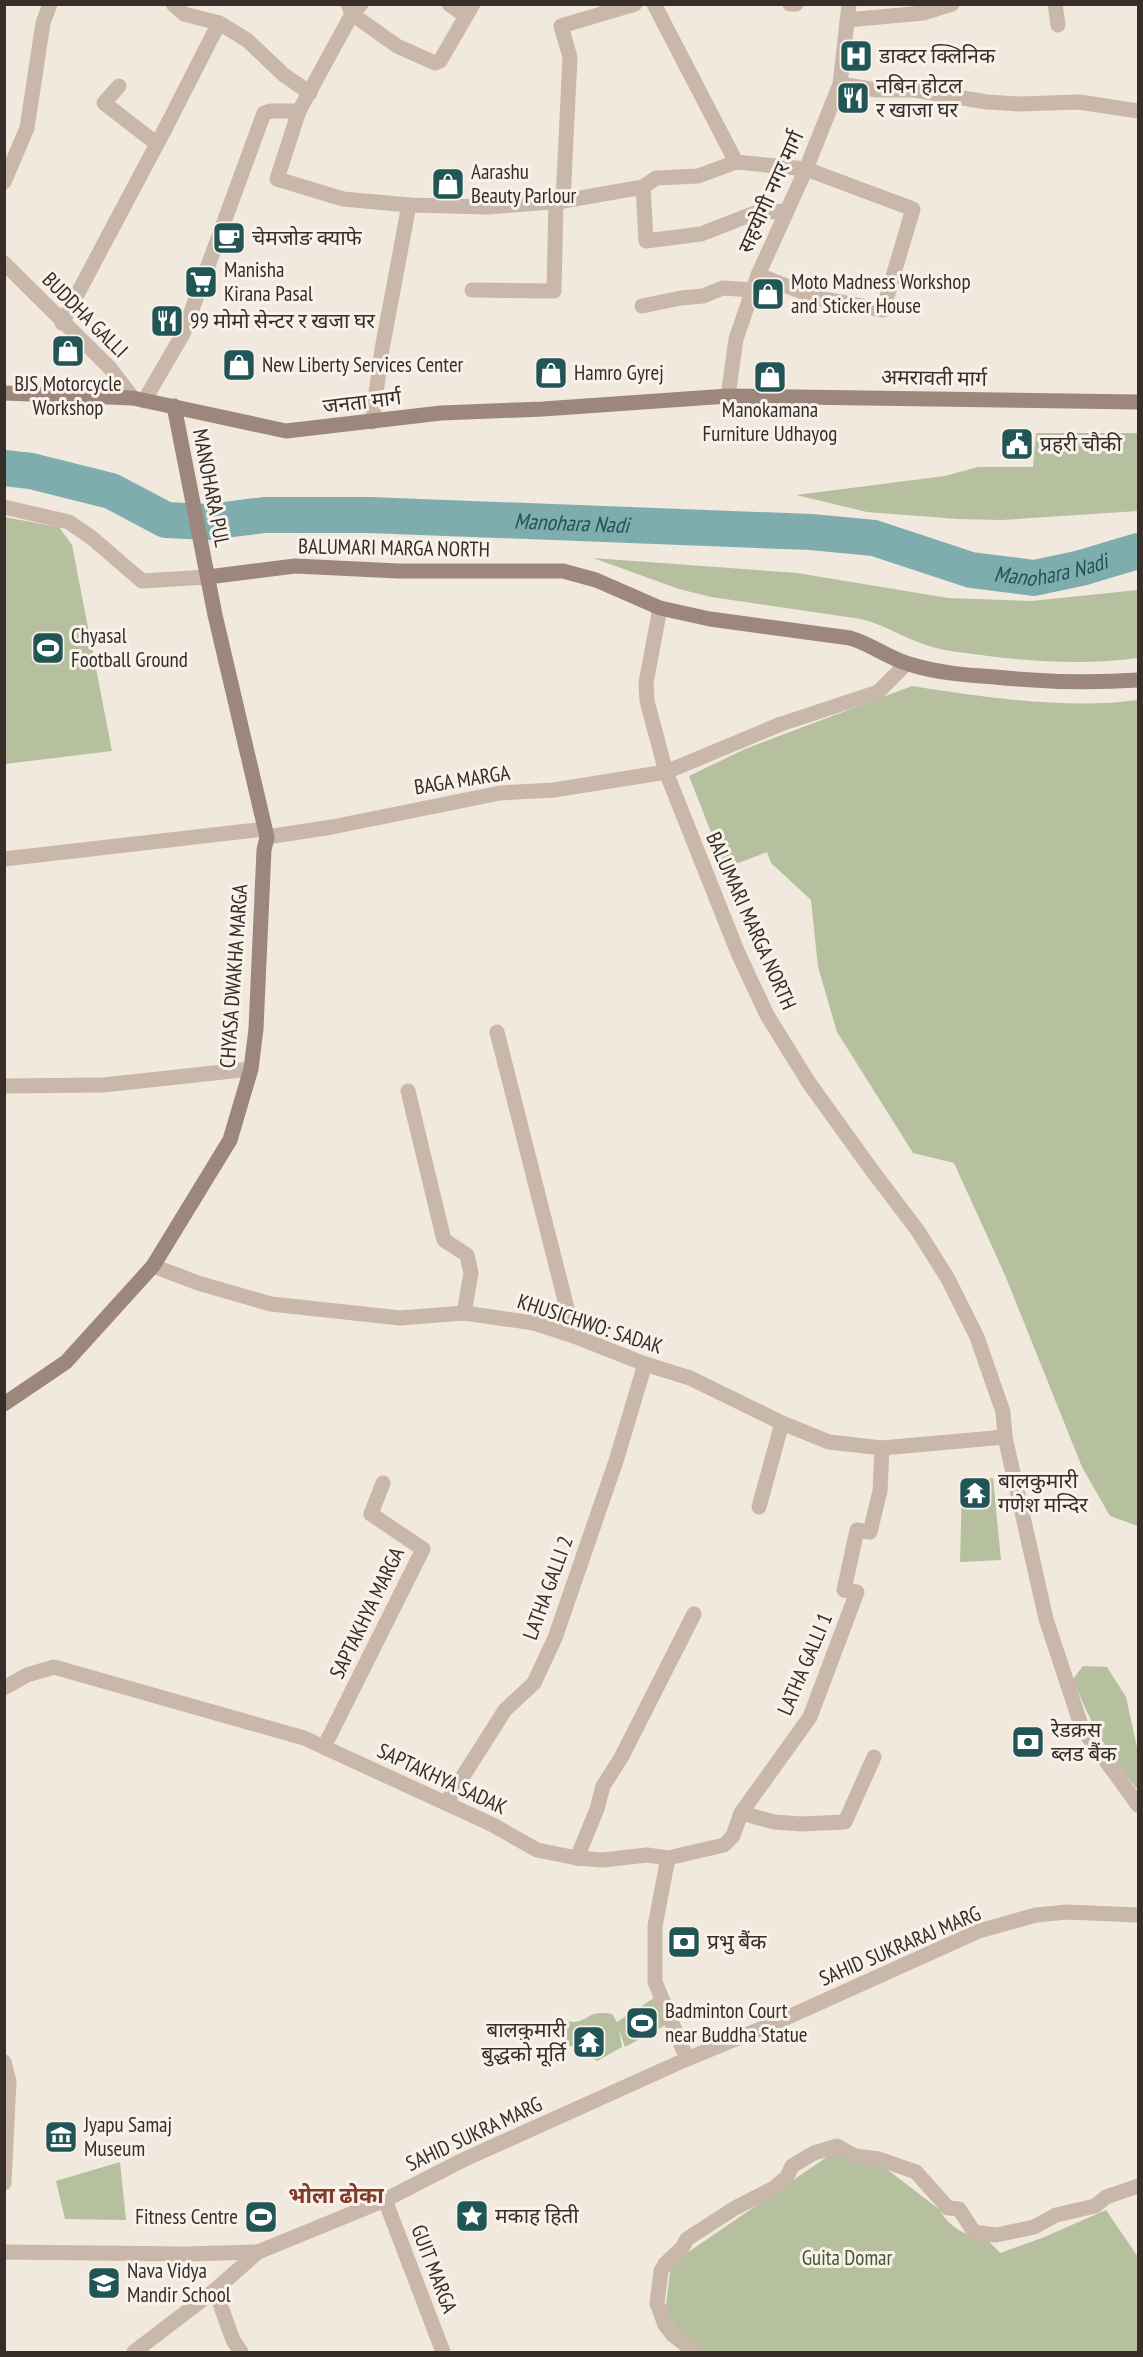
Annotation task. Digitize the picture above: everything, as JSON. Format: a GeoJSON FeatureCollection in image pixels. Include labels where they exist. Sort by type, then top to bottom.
{"type":"FeatureCollection","features":[{"type":"Feature","properties":{"kind":"main road","name":"जनता मार्ग"},"geometry":{"type":"LineString","coordinates":[[4,393],[139,400],[286,431],[441,413],[543,409],[728,396]]}},
{"type":"Feature","properties":{"kind":"main road","name":"अमरावती मार्ग"},"geometry":{"type":"LineString","coordinates":[[728,396],[1138,402]]}},
{"type":"Feature","properties":{"kind":"main road","name":"MANOHARA PUL"},"geometry":{"type":"LineString","coordinates":[[174,406],[207,572]]}},
{"type":"Feature","properties":{"kind":"main road","name":"BALUMARI MARGA NORTH"},"geometry":{"type":"LineString","coordinates":[[207,572],[295,566],[398,571],[563,571],[596,580],[660,608]]}},
{"type":"Feature","properties":{"kind":"main road","name":"CHYASA DWAKHA MARGA"},"geometry":{"type":"LineString","coordinates":[[4,1404],[66,1362],[153,1266],[230,1140],[251,1069],[256,1029],[266,833],[217,626],[207,572]]}},
{"type":"Feature","properties":{"kind":"main road"},"geometry":{"type":"LineString","coordinates":[[660,608],[710,620],[850,638],[865,642],[906,664],[943,673],[1053,682],[1138,680]]}},
{"type":"Feature","properties":{"kind":"street"},"geometry":{"type":"LineString","coordinates":[[4,182],[27,128],[43,23],[50,4]]}},
{"type":"Feature","properties":{"kind":"street"},"geometry":{"type":"LineString","coordinates":[[173,4],[184,14],[219,23],[247,40],[284,75],[310,93]]}},
{"type":"Feature","properties":{"kind":"street"},"geometry":{"type":"LineString","coordinates":[[449,4],[469,10],[440,61],[435,63],[397,46],[354,8],[299,111],[277,179],[343,199],[410,205],[488,207],[559,201],[644,187],[656,178],[698,176],[736,162],[807,169],[913,209],[883,310],[818,298],[758,275]]}},
{"type":"Feature","properties":{"kind":"street"},"geometry":{"type":"LineString","coordinates":[[472,290],[554,291],[570,57],[561,26],[635,4]]}},
{"type":"Feature","properties":{"kind":"street"},"geometry":{"type":"LineString","coordinates":[[654,4],[736,162]]}},
{"type":"Feature","properties":{"kind":"street"},"geometry":{"type":"LineString","coordinates":[[789,4],[796,4]]}},
{"type":"Feature","properties":{"kind":"street"},"geometry":{"type":"LineString","coordinates":[[848,12],[923,13],[952,4]]}},
{"type":"Feature","properties":{"kind":"street"},"geometry":{"type":"LineString","coordinates":[[1055,4],[1058,25]]}},
{"type":"Feature","properties":{"kind":"street","name":"सहयोगी नगर मार्ग"},"geometry":{"type":"LineString","coordinates":[[728,396],[736,339],[758,275],[807,169],[840,84],[848,12]]}},
{"type":"Feature","properties":{"kind":"street"},"geometry":{"type":"LineString","coordinates":[[62,322],[219,23]]}},
{"type":"Feature","properties":{"kind":"street"},"geometry":{"type":"LineString","coordinates":[[840,84],[877,90],[914,90],[987,102],[1020,104],[1079,102],[1138,111]]}},
{"type":"Feature","properties":{"kind":"street"},"geometry":{"type":"LineString","coordinates":[[119,86],[104,103],[157,144]]}},
{"type":"Feature","properties":{"kind":"street"},"geometry":{"type":"LineString","coordinates":[[139,400],[183,334],[210,265],[260,120],[264,113],[271,111],[299,111]]}},
{"type":"Feature","properties":{"kind":"street"},"geometry":{"type":"LineString","coordinates":[[644,187],[646,241],[701,234],[754,213],[786,211]]}},
{"type":"Feature","properties":{"kind":"street"},"geometry":{"type":"LineString","coordinates":[[372,422],[382,349],[410,205]]}},
{"type":"Feature","properties":{"kind":"street","name":"BUDDHA GALLI"},"geometry":{"type":"LineString","coordinates":[[4,263],[110,368],[139,400]]}},
{"type":"Feature","properties":{"kind":"street"},"geometry":{"type":"LineString","coordinates":[[642,306],[702,296],[723,288],[753,290]]}},
{"type":"Feature","properties":{"kind":"street"},"geometry":{"type":"LineString","coordinates":[[4,507],[69,522],[92,538],[142,581],[207,572]]}},
{"type":"Feature","properties":{"kind":"street","name":"BALUMARI MARGA NORTH"},"geometry":{"type":"LineString","coordinates":[[660,608],[646,683],[647,701],[666,772],[738,952],[767,1015],[809,1083],[918,1231],[948,1279],[977,1337],[1003,1412],[1005,1437],[1046,1619],[1082,1728],[1138,1805]]}},
{"type":"Feature","properties":{"kind":"street","name":"BAGA MARGA"},"geometry":{"type":"LineString","coordinates":[[4,859],[332,827],[500,793],[555,790],[666,772],[781,724],[878,692],[906,664]]}},
{"type":"Feature","properties":{"kind":"street"},"geometry":{"type":"LineString","coordinates":[[497,1032],[574,1336]]}},
{"type":"Feature","properties":{"kind":"street"},"geometry":{"type":"LineString","coordinates":[[4,1086],[103,1084],[251,1069]]}},
{"type":"Feature","properties":{"kind":"street"},"geometry":{"type":"LineString","coordinates":[[408,1091],[444,1240],[467,1255],[471,1273],[464,1313]]}},
{"type":"Feature","properties":{"kind":"street","name":"KHUSICHWO: SADAK"},"geometry":{"type":"LineString","coordinates":[[153,1266],[198,1283],[271,1304],[400,1318],[464,1313],[534,1323],[690,1378],[782,1423],[829,1442],[882,1448],[1005,1437]]}},
{"type":"Feature","properties":{"kind":"street","name":"LATHA GALLI 2"},"geometry":{"type":"LineString","coordinates":[[446,1803],[505,1710],[534,1683],[555,1638],[616,1461],[645,1364]]}},
{"type":"Feature","properties":{"kind":"street"},"geometry":{"type":"LineString","coordinates":[[759,1507],[782,1423]]}},
{"type":"Feature","properties":{"kind":"street","name":"LATHA GALLI 1"},"geometry":{"type":"LineString","coordinates":[[668,1858],[724,1845],[733,1836],[741,1813],[810,1717],[857,1592],[844,1590],[857,1530],[870,1532],[880,1491],[882,1448]]}},
{"type":"Feature","properties":{"kind":"street","name":"SAPTAKHYA MARGA"},"geometry":{"type":"LineString","coordinates":[[324,1747],[423,1549],[371,1514],[383,1483]]}},
{"type":"Feature","properties":{"kind":"street"},"geometry":{"type":"LineString","coordinates":[[577,1858],[597,1809],[603,1786],[621,1758],[694,1614]]}},
{"type":"Feature","properties":{"kind":"street","name":"SAPTAKHYA SADAK"},"geometry":{"type":"LineString","coordinates":[[4,1688],[27,1675],[54,1667],[304,1738],[491,1824],[537,1850],[577,1858],[603,1860],[647,1855],[668,1858]]}},
{"type":"Feature","properties":{"kind":"street"},"geometry":{"type":"LineString","coordinates":[[741,1813],[774,1822],[847,1827],[874,1757]]}},
{"type":"Feature","properties":{"kind":"street"},"geometry":{"type":"LineString","coordinates":[[668,1858],[655,1926],[655,1982],[687,2059]]}},
{"type":"Feature","properties":{"kind":"street","name":"SAHID SUKRARAJ MARG"},"geometry":{"type":"LineString","coordinates":[[687,2059],[775,2023],[979,1931],[1036,1915],[1067,1912],[1138,1915]]}},
{"type":"Feature","properties":{"kind":"street","name":"SAHID SUKRA MARG"},"geometry":{"type":"LineString","coordinates":[[134,2352],[215,2290],[258,2252],[385,2200],[463,2160],[687,2059]]}},
{"type":"Feature","properties":{"kind":"street"},"geometry":{"type":"LineString","coordinates":[[4,2062],[9,2081],[4,2183]]}},
{"type":"Feature","properties":{"kind":"street"},"geometry":{"type":"LineString","coordinates":[[695,2352],[673,2335],[657,2303],[661,2271],[665,2264],[682,2248],[687,2239],[735,2208],[774,2188],[787,2177],[792,2166],[814,2153],[837,2146],[855,2156],[879,2159],[916,2172],[948,2208],[959,2209],[974,2232],[996,2235],[1034,2227],[1056,2215],[1095,2206],[1106,2197],[1138,2186]]}},
{"type":"Feature","properties":{"kind":"street","name":"GUIT MARGA"},"geometry":{"type":"LineString","coordinates":[[385,2200],[443,2352]]}},
{"type":"Feature","properties":{"kind":"street"},"geometry":{"type":"LineString","coordinates":[[4,2252],[186,2254],[258,2252]]}},
{"type":"Feature","properties":{"kind":"street"},"geometry":{"type":"LineString","coordinates":[[215,2290],[233,2340],[241,2352]]}},
{"type":"Feature","properties":{"kind":"green space"},"geometry":{"type":"Polygon","coordinates":[[[1036,433],[1138,433],[1138,511],[1002,520],[958,519],[867,512],[796,495],[945,476],[978,467],[1033,467],[1036,433]]]}},
{"type":"Feature","properties":{"kind":"green space","name":"Chyasal Football Ground"},"geometry":{"type":"Polygon","coordinates":[[[4,517],[59,527],[72,545],[112,751],[5,764],[4,517]]]}},
{"type":"Feature","properties":{"kind":"green space"},"geometry":{"type":"Polygon","coordinates":[[[593,558],[797,573],[948,598],[1031,601],[1138,590],[1138,658],[1082,662],[1045,661],[944,650],[920,643],[861,619],[711,597],[679,589],[593,558]]]}},
{"type":"Feature","properties":{"kind":"green space"},"geometry":{"type":"Polygon","coordinates":[[[912,686],[996,698],[1054,703],[1111,703],[1138,700],[1138,1526],[1110,1516],[1082,1467],[1005,1275],[954,1163],[913,1153],[837,1032],[818,967],[811,900],[771,863],[767,852],[725,868],[689,776],[745,749],[912,686]]]}},
{"type":"Feature","properties":{"kind":"green space"},"geometry":{"type":"Polygon","coordinates":[[[993,1478],[1001,1560],[960,1562],[962,1484],[993,1478]]]}},
{"type":"Feature","properties":{"kind":"green space"},"geometry":{"type":"Polygon","coordinates":[[[1083,1666],[1107,1667],[1126,1697],[1138,1752],[1138,1786],[1136,1788],[1107,1749],[1079,1695],[1073,1679],[1083,1666]]]}},
{"type":"Feature","properties":{"kind":"green space"},"geometry":{"type":"Polygon","coordinates":[[[657,1996],[667,2024],[625,2047],[619,2030],[622,2047],[597,2061],[580,2047],[570,2046],[560,2035],[560,2019],[575,2022],[594,2014],[604,2013],[612,2014],[617,2022],[657,1996]]]}},
{"type":"Feature","properties":{"kind":"green space","name":"Guita Domar"},"geometry":{"type":"Polygon","coordinates":[[[837,2150],[888,2170],[940,2210],[953,2226],[965,2233],[985,2237],[1000,2253],[1042,2238],[1106,2210],[1138,2257],[1138,2352],[696,2352],[665,2313],[671,2264],[837,2150]]]}},
{"type":"Feature","properties":{"kind":"green space"},"geometry":{"type":"Polygon","coordinates":[[[120,2162],[126,2220],[65,2219],[56,2181],[120,2162]]]}},
{"type":"Feature","properties":{"kind":"waterway","name":"Manohara Nadi"},"geometry":{"type":"LineString","coordinates":[[4,468],[31,471],[111,491],[166,520],[209,522],[264,515],[369,515],[811,532],[874,538],[971,570],[1034,578],[1081,568],[1138,551]]}},
{"type":"Feature","properties":{"kind":"place","name":"डाक्टर क्लिनिक"},"geometry":{"type":"Point","coordinates":[856,56]}},
{"type":"Feature","properties":{"kind":"place","name":"नबिन होटल र खाजा घर"},"geometry":{"type":"Point","coordinates":[853,98]}},
{"type":"Feature","properties":{"kind":"place","name":"Aarashu Beauty Parlour"},"geometry":{"type":"Point","coordinates":[448,184]}},
{"type":"Feature","properties":{"kind":"place","name":"चेमजोङ क्याफे"},"geometry":{"type":"Point","coordinates":[229,238]}},
{"type":"Feature","properties":{"kind":"place","name":"Manisha Kirana Pasal"},"geometry":{"type":"Point","coordinates":[201,282]}},
{"type":"Feature","properties":{"kind":"place","name":"Moto Madness Workshop and Sticker House"},"geometry":{"type":"Point","coordinates":[768,294]}},
{"type":"Feature","properties":{"kind":"place","name":"99 मोमो सेन्टर र खजा घर"},"geometry":{"type":"Point","coordinates":[167,321]}},
{"type":"Feature","properties":{"kind":"place","name":"BJS Motorcycle Workshop"},"geometry":{"type":"Point","coordinates":[68,351]}},
{"type":"Feature","properties":{"kind":"place","name":"New Liberty Services Center"},"geometry":{"type":"Point","coordinates":[239,365]}},
{"type":"Feature","properties":{"kind":"place","name":"Hamro Gyrej"},"geometry":{"type":"Point","coordinates":[551,373]}},
{"type":"Feature","properties":{"kind":"place","name":"Manokamana Furniture Udhayog"},"geometry":{"type":"Point","coordinates":[770,377]}},
{"type":"Feature","properties":{"kind":"place","name":"प्रहरी चौकी"},"geometry":{"type":"Point","coordinates":[1017,444]}},
{"type":"Feature","properties":{"kind":"place","name":"Chyasal Football Ground"},"geometry":{"type":"Point","coordinates":[48,648]}},
{"type":"Feature","properties":{"kind":"place","name":"बालकुमारी गणेश मन्दिर"},"geometry":{"type":"Point","coordinates":[975,1493]}},
{"type":"Feature","properties":{"kind":"place","name":"रेडक्रस ब्लड बैंक"},"geometry":{"type":"Point","coordinates":[1028,1742]}},
{"type":"Feature","properties":{"kind":"place","name":"प्रभु बैंक"},"geometry":{"type":"Point","coordinates":[684,1942]}},
{"type":"Feature","properties":{"kind":"place","name":"Badminton Court near Buddha Statue"},"geometry":{"type":"Point","coordinates":[642,2023]}},
{"type":"Feature","properties":{"kind":"place","name":"बालकुमारी बुद्धको मूर्ति"},"geometry":{"type":"Point","coordinates":[589,2042]}},
{"type":"Feature","properties":{"kind":"place","name":"Jyapu Samaj Museum"},"geometry":{"type":"Point","coordinates":[61,2137]}},
{"type":"Feature","properties":{"kind":"place","name":"मकाह हिती"},"geometry":{"type":"Point","coordinates":[472,2216]}},
{"type":"Feature","properties":{"kind":"place","name":"Fitness Centre"},"geometry":{"type":"Point","coordinates":[261,2217]}},
{"type":"Feature","properties":{"kind":"place","name":"Nava Vidya Mandir School"},"geometry":{"type":"Point","coordinates":[104,2283]}},
{"type":"Feature","properties":{"kind":"district","name":"भोला ढोका"},"geometry":{"type":"Point","coordinates":[336,2195]}}]}
